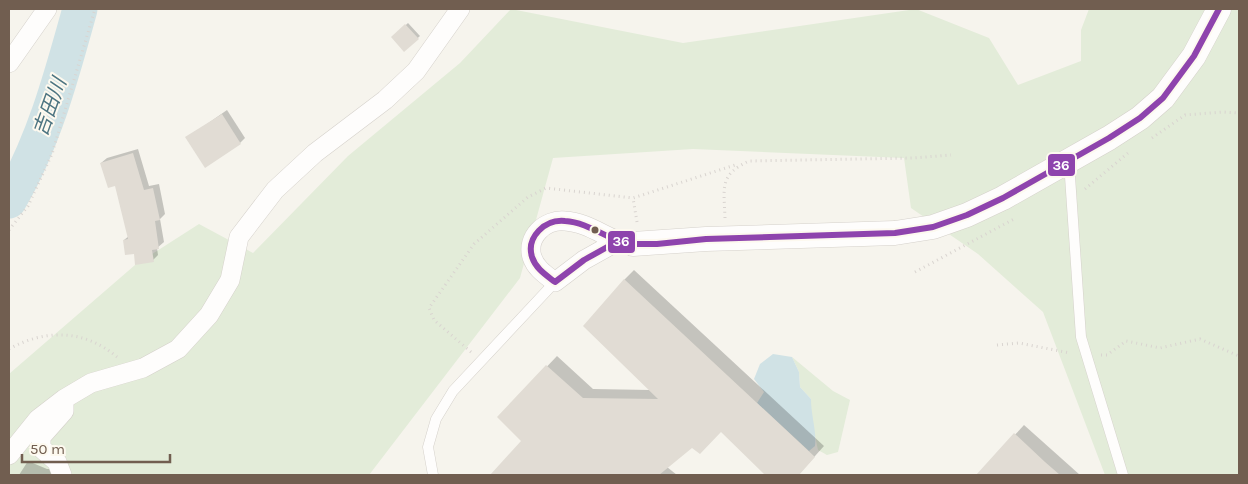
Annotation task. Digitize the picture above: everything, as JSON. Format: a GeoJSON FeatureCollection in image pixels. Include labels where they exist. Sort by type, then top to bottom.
{"type":"FeatureCollection","features":[{"type":"Feature","properties":{"kind":"street"},"geometry":{"type":"LineString","coordinates":[[9,64],[47,9]]}},
{"type":"Feature","properties":{"kind":"street"},"geometry":{"type":"LineString","coordinates":[[9,454],[38,419],[64,399],[91,383],[143,368],[178,349],[209,315],[230,280],[239,237],[275,190],[316,153],[378,106],[416,71],[460,9]]}},
{"type":"Feature","properties":{"kind":"street"},"geometry":{"type":"LineString","coordinates":[[630,236],[584,260],[555,282],[540,271],[532,256],[533,237],[545,224],[564,221],[630,236],[726,239],[895,233],[933,227],[1003,198],[1140,118],[1162,98],[1194,56],[1219,9]]}},
{"type":"Feature","properties":{"kind":"street"},"geometry":{"type":"LineString","coordinates":[[62,475],[56,462],[40,448],[41,437],[64,411],[64,399]]}},
{"type":"Feature","properties":{"kind":"lane"},"geometry":{"type":"LineString","coordinates":[[1069,161],[1081,337],[1123,475]]}},
{"type":"Feature","properties":{"kind":"lane"},"geometry":{"type":"LineString","coordinates":[[432,475],[428,447],[436,419],[453,391],[555,282]]}},
{"type":"Feature","properties":{"kind":"path"},"geometry":{"type":"LineString","coordinates":[[9,230],[28,206],[52,154],[95,9]]}},
{"type":"Feature","properties":{"kind":"path"},"geometry":{"type":"LineString","coordinates":[[1149,140],[1185,115],[1223,112],[1239,113]]}},
{"type":"Feature","properties":{"kind":"path"},"geometry":{"type":"LineString","coordinates":[[1072,199],[1134,149]]}},
{"type":"Feature","properties":{"kind":"path"},"geometry":{"type":"LineString","coordinates":[[480,360],[434,320],[429,308],[474,244],[507,213],[528,197],[546,188],[633,198],[749,160],[913,158],[951,155]]}},
{"type":"Feature","properties":{"kind":"path"},"geometry":{"type":"LineString","coordinates":[[726,239],[724,181],[733,168],[749,160]]}},
{"type":"Feature","properties":{"kind":"path"},"geometry":{"type":"LineString","coordinates":[[630,236],[633,198]]}},
{"type":"Feature","properties":{"kind":"path"},"geometry":{"type":"LineString","coordinates":[[915,272],[1017,217]]}},
{"type":"Feature","properties":{"kind":"path"},"geometry":{"type":"LineString","coordinates":[[9,349],[27,339],[51,334],[73,335],[93,340],[134,371]]}},
{"type":"Feature","properties":{"kind":"path"},"geometry":{"type":"LineString","coordinates":[[997,345],[1019,343],[1086,356],[1107,355],[1126,341],[1160,348],[1200,340],[1239,356]]}},
{"type":"Feature","properties":{"kind":"green space"},"geometry":{"type":"Polygon","coordinates":[[[511,9],[683,43],[916,9],[989,38],[1018,85],[1081,61],[1081,30],[1089,9],[1239,9],[1239,475],[1105,475],[1043,312],[978,254],[911,208],[904,158],[693,149],[553,158],[520,278],[369,475],[9,475],[9,374],[135,265],[199,224],[253,253],[348,156],[460,63],[511,9]]]}},
{"type":"Feature","properties":{"kind":"green space"},"geometry":{"type":"Polygon","coordinates":[[[792,357],[833,391],[850,400],[838,452],[827,455],[818,450],[811,418],[811,399],[800,387],[799,372],[792,357]]]}},
{"type":"Feature","properties":{"kind":"shaded area"},"geometry":{"type":"Polygon","coordinates":[[[773,354],[792,357],[799,372],[800,387],[811,399],[815,446],[809,451],[757,403],[764,392],[754,379],[760,364],[773,354]]]}},
{"type":"Feature","properties":{"kind":"building"},"geometry":{"type":"Polygon","coordinates":[[[405,24],[419,39],[404,52],[391,37],[405,24]]]}},
{"type":"Feature","properties":{"kind":"building"},"geometry":{"type":"Polygon","coordinates":[[[222,114],[241,144],[205,168],[185,137],[222,114]]]}},
{"type":"Feature","properties":{"kind":"building"},"geometry":{"type":"Polygon","coordinates":[[[133,153],[144,190],[153,188],[160,220],[155,221],[159,249],[152,250],[154,262],[135,265],[134,254],[125,255],[123,240],[128,239],[115,186],[108,188],[100,163],[133,153]]]}},
{"type":"Feature","properties":{"kind":"building"},"geometry":{"type":"Polygon","coordinates":[[[624,279],[815,457],[799,475],[765,475],[721,432],[700,454],[692,448],[659,475],[490,475],[521,441],[497,417],[546,365],[583,398],[658,399],[583,326],[624,279]]]}},
{"type":"Feature","properties":{"kind":"building"},"geometry":{"type":"Polygon","coordinates":[[[1014,433],[1045,462],[1060,475],[976,475],[1014,433]]]}},
{"type":"Feature","properties":{"kind":"waterway","name":"吉田川"},"geometry":{"type":"LineString","coordinates":[[9,201],[32,155],[51,107],[80,9]]}},
{"type":"Feature","properties":{"kind":"transit line","name":"36"},"geometry":{"type":"LineString","coordinates":[[618,241],[579,224],[558,221],[544,226],[535,236],[532,243],[532,257],[536,265],[555,282],[584,260],[618,241],[633,244],[657,244],[706,239],[895,233],[933,227],[967,215],[1003,198],[1109,138],[1140,118],[1163,98],[1194,56],[1219,9]]}}]}
